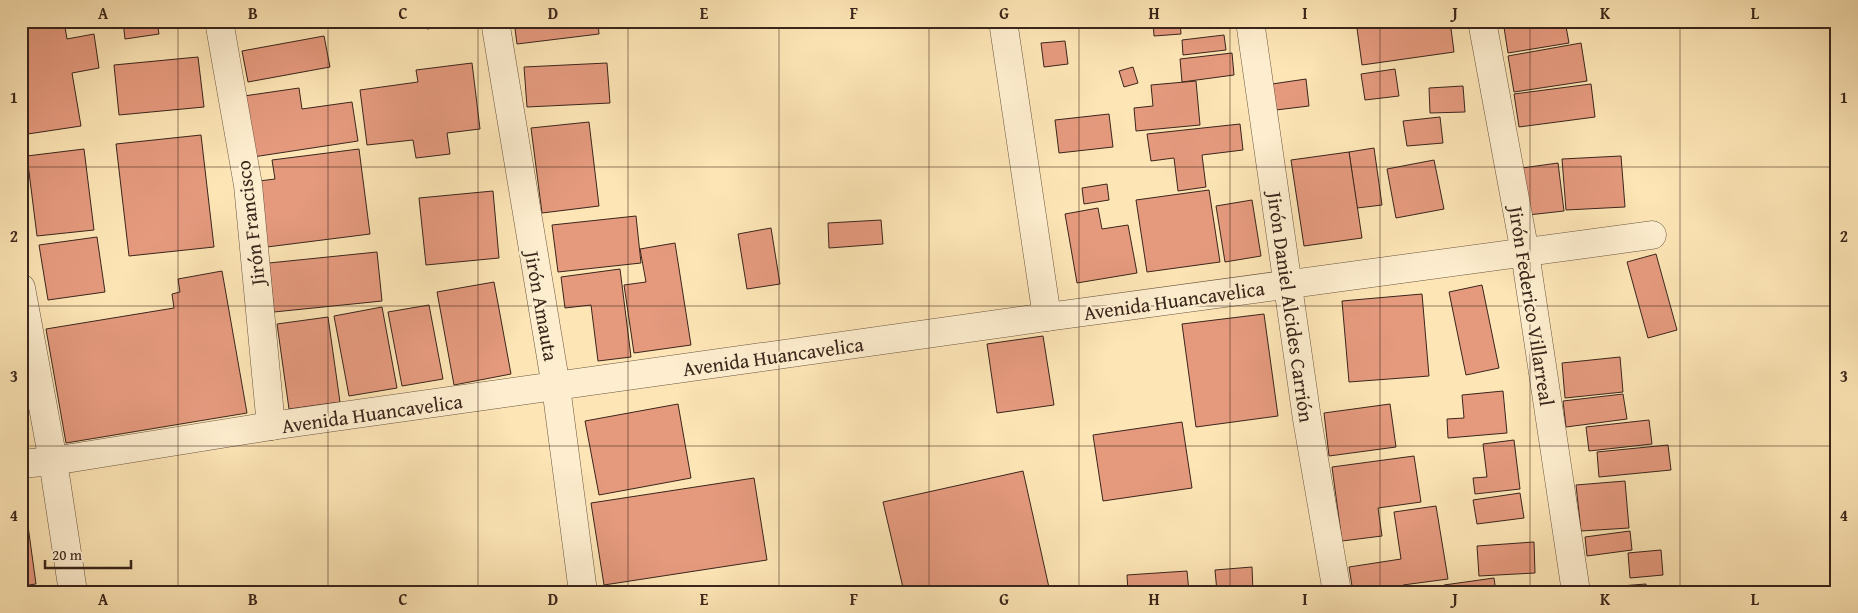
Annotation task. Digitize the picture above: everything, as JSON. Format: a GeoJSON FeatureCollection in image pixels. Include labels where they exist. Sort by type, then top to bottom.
{"type":"FeatureCollection","features":[{"type":"Feature","properties":{"kind":"street","name":"Jirón Francisco"},"geometry":{"type":"LineString","coordinates":[[219,21],[248,185],[272,426]]}},
{"type":"Feature","properties":{"kind":"street","name":"Jirón Amauta"},"geometry":{"type":"LineString","coordinates":[[495,21],[556,387],[583,592]]}},
{"type":"Feature","properties":{"kind":"street"},"geometry":{"type":"LineString","coordinates":[[1003,21],[1047,317]]}},
{"type":"Feature","properties":{"kind":"street","name":"Jirón Daniel Alcides Carrión"},"geometry":{"type":"LineString","coordinates":[[1250,21],[1307,419],[1337,592]]}},
{"type":"Feature","properties":{"kind":"street","name":"Jirón Federico Villarreal"},"geometry":{"type":"LineString","coordinates":[[1482,21],[1525,253],[1576,592]]}},
{"type":"Feature","properties":{"kind":"street","name":"Avenida Huancavelica"},"geometry":{"type":"LineString","coordinates":[[21,464],[53,461],[272,426],[1047,317],[1652,235]]}},
{"type":"Feature","properties":{"kind":"street"},"geometry":{"type":"LineString","coordinates":[[21,288],[53,461],[73,592]]}},
{"type":"Feature","properties":{"kind":"building"},"geometry":{"type":"Polygon","coordinates":[[[21,21],[64,21],[67,39],[94,34],[99,68],[72,73],[81,126],[21,135],[21,21]]]}},
{"type":"Feature","properties":{"kind":"building"},"geometry":{"type":"Polygon","coordinates":[[[123,21],[157,21],[159,34],[125,39],[123,21]]]}},
{"type":"Feature","properties":{"kind":"building"},"geometry":{"type":"Polygon","coordinates":[[[318,21],[344,21],[319,26],[318,21]]]}},
{"type":"Feature","properties":{"kind":"building"},"geometry":{"type":"Polygon","coordinates":[[[426,21],[459,21],[459,24],[427,29],[426,21]]]}},
{"type":"Feature","properties":{"kind":"building"},"geometry":{"type":"Polygon","coordinates":[[[514,21],[598,21],[599,34],[517,44],[514,21]]]}},
{"type":"Feature","properties":{"kind":"building"},"geometry":{"type":"Polygon","coordinates":[[[1153,21],[1180,21],[1181,34],[1154,36],[1153,21]]]}},
{"type":"Feature","properties":{"kind":"building"},"geometry":{"type":"Polygon","coordinates":[[[1270,21],[1309,21],[1271,28],[1270,21]]]}},
{"type":"Feature","properties":{"kind":"building"},"geometry":{"type":"Polygon","coordinates":[[[1356,21],[1450,21],[1454,52],[1362,65],[1356,21]]]}},
{"type":"Feature","properties":{"kind":"building"},"geometry":{"type":"Polygon","coordinates":[[[1503,21],[1565,21],[1569,43],[1508,53],[1503,21]]]}},
{"type":"Feature","properties":{"kind":"building"},"geometry":{"type":"Polygon","coordinates":[[[1224,35],[1226,50],[1183,55],[1182,40],[1224,35]]]}},
{"type":"Feature","properties":{"kind":"building"},"geometry":{"type":"Polygon","coordinates":[[[324,36],[330,67],[248,82],[242,51],[324,36]]]}},
{"type":"Feature","properties":{"kind":"building"},"geometry":{"type":"Polygon","coordinates":[[[1065,41],[1068,64],[1044,67],[1041,43],[1065,41]]]}},
{"type":"Feature","properties":{"kind":"building"},"geometry":{"type":"Polygon","coordinates":[[[1581,43],[1587,81],[1514,92],[1508,56],[1581,43]]]}},
{"type":"Feature","properties":{"kind":"building"},"geometry":{"type":"Polygon","coordinates":[[[1232,53],[1234,75],[1182,82],[1180,59],[1232,53]]]}},
{"type":"Feature","properties":{"kind":"building"},"geometry":{"type":"Polygon","coordinates":[[[198,57],[204,107],[119,115],[114,65],[198,57]]]}},
{"type":"Feature","properties":{"kind":"building"},"geometry":{"type":"Polygon","coordinates":[[[472,63],[480,129],[447,133],[450,154],[416,158],[413,140],[367,145],[360,90],[418,82],[416,70],[472,63]]]}},
{"type":"Feature","properties":{"kind":"building"},"geometry":{"type":"Polygon","coordinates":[[[607,63],[610,103],[527,107],[524,67],[607,63]]]}},
{"type":"Feature","properties":{"kind":"building"},"geometry":{"type":"Polygon","coordinates":[[[1133,67],[1138,83],[1124,87],[1119,71],[1133,67]]]}},
{"type":"Feature","properties":{"kind":"building"},"geometry":{"type":"Polygon","coordinates":[[[1395,69],[1399,96],[1365,100],[1361,74],[1395,69]]]}},
{"type":"Feature","properties":{"kind":"building"},"geometry":{"type":"Polygon","coordinates":[[[1306,79],[1309,106],[1276,110],[1272,84],[1306,79]]]}},
{"type":"Feature","properties":{"kind":"building"},"geometry":{"type":"Polygon","coordinates":[[[1196,81],[1200,125],[1136,131],[1134,108],[1153,106],[1151,85],[1196,81]]]}},
{"type":"Feature","properties":{"kind":"building"},"geometry":{"type":"Polygon","coordinates":[[[1591,84],[1595,117],[1519,127],[1514,94],[1591,84]]]}},
{"type":"Feature","properties":{"kind":"building"},"geometry":{"type":"Polygon","coordinates":[[[1463,86],[1465,112],[1430,113],[1429,88],[1463,86]]]}},
{"type":"Feature","properties":{"kind":"building"},"geometry":{"type":"Polygon","coordinates":[[[299,88],[302,109],[352,102],[358,141],[253,157],[244,96],[299,88]]]}},
{"type":"Feature","properties":{"kind":"building"},"geometry":{"type":"Polygon","coordinates":[[[1109,114],[1113,147],[1059,153],[1055,120],[1109,114]]]}},
{"type":"Feature","properties":{"kind":"building"},"geometry":{"type":"Polygon","coordinates":[[[1440,117],[1443,143],[1407,146],[1403,121],[1440,117]]]}},
{"type":"Feature","properties":{"kind":"building"},"geometry":{"type":"Polygon","coordinates":[[[589,122],[599,206],[542,213],[531,128],[589,122]]]}},
{"type":"Feature","properties":{"kind":"building"},"geometry":{"type":"Polygon","coordinates":[[[1240,124],[1243,150],[1202,155],[1206,187],[1178,191],[1174,158],[1151,161],[1147,134],[1240,124]]]}},
{"type":"Feature","properties":{"kind":"building"},"geometry":{"type":"Polygon","coordinates":[[[201,135],[214,247],[129,256],[116,144],[201,135]]]}},
{"type":"Feature","properties":{"kind":"building"},"geometry":{"type":"Polygon","coordinates":[[[1374,148],[1382,205],[1357,208],[1349,152],[1374,148]]]}},
{"type":"Feature","properties":{"kind":"building"},"geometry":{"type":"Polygon","coordinates":[[[84,149],[94,230],[37,236],[27,156],[84,149]]]}},
{"type":"Feature","properties":{"kind":"building"},"geometry":{"type":"Polygon","coordinates":[[[359,149],[370,234],[267,247],[259,181],[275,179],[272,160],[359,149]]]}},
{"type":"Feature","properties":{"kind":"building"},"geometry":{"type":"Polygon","coordinates":[[[1349,152],[1362,238],[1304,246],[1291,160],[1349,152]]]}},
{"type":"Feature","properties":{"kind":"building"},"geometry":{"type":"Polygon","coordinates":[[[1621,156],[1625,207],[1566,210],[1562,159],[1621,156]]]}},
{"type":"Feature","properties":{"kind":"building"},"geometry":{"type":"Polygon","coordinates":[[[1434,160],[1444,209],[1396,218],[1387,169],[1434,160]]]}},
{"type":"Feature","properties":{"kind":"building"},"geometry":{"type":"Polygon","coordinates":[[[1558,163],[1564,211],[1528,215],[1522,168],[1558,163]]]}},
{"type":"Feature","properties":{"kind":"building"},"geometry":{"type":"Polygon","coordinates":[[[1107,184],[1109,200],[1084,204],[1082,188],[1107,184]]]}},
{"type":"Feature","properties":{"kind":"building"},"geometry":{"type":"Polygon","coordinates":[[[1209,190],[1220,262],[1147,272],[1136,200],[1209,190]]]}},
{"type":"Feature","properties":{"kind":"building"},"geometry":{"type":"Polygon","coordinates":[[[493,191],[499,258],[426,265],[419,198],[493,191]]]}},
{"type":"Feature","properties":{"kind":"building"},"geometry":{"type":"Polygon","coordinates":[[[1252,200],[1261,256],[1225,262],[1216,206],[1252,200]]]}},
{"type":"Feature","properties":{"kind":"building"},"geometry":{"type":"Polygon","coordinates":[[[1098,208],[1102,229],[1128,225],[1137,273],[1077,283],[1065,214],[1098,208]]]}},
{"type":"Feature","properties":{"kind":"building"},"geometry":{"type":"Polygon","coordinates":[[[636,216],[641,263],[558,272],[552,225],[636,216]]]}},
{"type":"Feature","properties":{"kind":"building"},"geometry":{"type":"Polygon","coordinates":[[[881,220],[883,244],[829,248],[828,223],[881,220]]]}},
{"type":"Feature","properties":{"kind":"building"},"geometry":{"type":"Polygon","coordinates":[[[771,228],[780,284],[747,289],[738,234],[771,228]]]}},
{"type":"Feature","properties":{"kind":"building"},"geometry":{"type":"Polygon","coordinates":[[[97,237],[105,292],[48,300],[39,245],[97,237]]]}},
{"type":"Feature","properties":{"kind":"building"},"geometry":{"type":"Polygon","coordinates":[[[675,243],[691,345],[634,353],[624,285],[646,282],[640,249],[675,243]]]}},
{"type":"Feature","properties":{"kind":"building"},"geometry":{"type":"Polygon","coordinates":[[[377,252],[382,301],[274,312],[269,263],[377,252]]]}},
{"type":"Feature","properties":{"kind":"building"},"geometry":{"type":"Polygon","coordinates":[[[1656,254],[1677,330],[1648,338],[1627,262],[1656,254]]]}},
{"type":"Feature","properties":{"kind":"building"},"geometry":{"type":"Polygon","coordinates":[[[620,269],[631,357],[598,361],[591,305],[565,308],[561,277],[620,269]]]}},
{"type":"Feature","properties":{"kind":"building"},"geometry":{"type":"Polygon","coordinates":[[[222,271],[247,413],[66,443],[46,329],[174,308],[172,294],[180,292],[178,279],[222,271]]]}},
{"type":"Feature","properties":{"kind":"building"},"geometry":{"type":"Polygon","coordinates":[[[494,282],[511,374],[454,385],[437,292],[494,282]]]}},
{"type":"Feature","properties":{"kind":"building"},"geometry":{"type":"Polygon","coordinates":[[[1482,285],[1499,368],[1466,375],[1449,292],[1482,285]]]}},
{"type":"Feature","properties":{"kind":"building"},"geometry":{"type":"Polygon","coordinates":[[[1422,294],[1429,376],[1349,382],[1342,301],[1422,294]]]}},
{"type":"Feature","properties":{"kind":"building"},"geometry":{"type":"Polygon","coordinates":[[[429,305],[443,379],[402,386],[388,312],[429,305]]]}},
{"type":"Feature","properties":{"kind":"building"},"geometry":{"type":"Polygon","coordinates":[[[382,307],[397,388],[349,396],[334,316],[382,307]]]}},
{"type":"Feature","properties":{"kind":"building"},"geometry":{"type":"Polygon","coordinates":[[[1264,314],[1278,416],[1196,427],[1182,324],[1264,314]]]}},
{"type":"Feature","properties":{"kind":"building"},"geometry":{"type":"Polygon","coordinates":[[[328,317],[340,402],[289,409],[277,324],[328,317]]]}},
{"type":"Feature","properties":{"kind":"building"},"geometry":{"type":"Polygon","coordinates":[[[1043,336],[1054,405],[997,413],[987,344],[1043,336]]]}},
{"type":"Feature","properties":{"kind":"building"},"geometry":{"type":"Polygon","coordinates":[[[1620,357],[1623,392],[1565,398],[1562,363],[1620,357]]]}},
{"type":"Feature","properties":{"kind":"building"},"geometry":{"type":"Polygon","coordinates":[[[1503,391],[1507,433],[1448,438],[1447,419],[1464,418],[1462,395],[1503,391]]]}},
{"type":"Feature","properties":{"kind":"building"},"geometry":{"type":"Polygon","coordinates":[[[1623,394],[1627,419],[1566,427],[1563,401],[1623,394]]]}},
{"type":"Feature","properties":{"kind":"building"},"geometry":{"type":"Polygon","coordinates":[[[678,404],[691,478],[599,495],[585,421],[678,404]]]}},
{"type":"Feature","properties":{"kind":"building"},"geometry":{"type":"Polygon","coordinates":[[[1390,404],[1396,447],[1329,456],[1324,413],[1390,404]]]}},
{"type":"Feature","properties":{"kind":"building"},"geometry":{"type":"Polygon","coordinates":[[[1649,420],[1652,444],[1589,451],[1586,427],[1649,420]]]}},
{"type":"Feature","properties":{"kind":"building"},"geometry":{"type":"Polygon","coordinates":[[[1182,422],[1192,488],[1103,501],[1093,435],[1182,422]]]}},
{"type":"Feature","properties":{"kind":"building"},"geometry":{"type":"Polygon","coordinates":[[[1514,440],[1520,489],[1475,494],[1473,478],[1487,477],[1483,444],[1514,440]]]}},
{"type":"Feature","properties":{"kind":"building"},"geometry":{"type":"Polygon","coordinates":[[[1668,445],[1671,470],[1599,477],[1597,452],[1668,445]]]}},
{"type":"Feature","properties":{"kind":"building"},"geometry":{"type":"Polygon","coordinates":[[[1414,456],[1421,502],[1378,508],[1382,536],[1342,541],[1332,467],[1414,456]]]}},
{"type":"Feature","properties":{"kind":"building"},"geometry":{"type":"Polygon","coordinates":[[[1023,471],[1050,592],[904,592],[883,502],[1023,471]]]}},
{"type":"Feature","properties":{"kind":"building"},"geometry":{"type":"Polygon","coordinates":[[[754,478],[767,560],[604,585],[591,503],[754,478]]]}},
{"type":"Feature","properties":{"kind":"building"},"geometry":{"type":"Polygon","coordinates":[[[1625,481],[1629,528],[1581,531],[1576,485],[1625,481]]]}},
{"type":"Feature","properties":{"kind":"building"},"geometry":{"type":"Polygon","coordinates":[[[1520,493],[1524,518],[1477,524],[1473,500],[1520,493]]]}},
{"type":"Feature","properties":{"kind":"building"},"geometry":{"type":"Polygon","coordinates":[[[21,497],[24,497],[36,584],[21,586],[21,497]]]}},
{"type":"Feature","properties":{"kind":"building"},"geometry":{"type":"Polygon","coordinates":[[[1436,506],[1448,579],[1403,585],[1404,592],[1353,592],[1349,567],[1401,559],[1394,512],[1436,506]]]}},
{"type":"Feature","properties":{"kind":"building"},"geometry":{"type":"Polygon","coordinates":[[[1630,531],[1632,550],[1587,556],[1585,537],[1630,531]]]}},
{"type":"Feature","properties":{"kind":"building"},"geometry":{"type":"Polygon","coordinates":[[[1534,542],[1535,573],[1479,576],[1477,546],[1534,542]]]}},
{"type":"Feature","properties":{"kind":"building"},"geometry":{"type":"Polygon","coordinates":[[[1661,550],[1663,575],[1630,578],[1628,553],[1661,550]]]}},
{"type":"Feature","properties":{"kind":"building"},"geometry":{"type":"Polygon","coordinates":[[[1252,567],[1253,592],[1217,592],[1215,570],[1252,567]]]}},
{"type":"Feature","properties":{"kind":"building"},"geometry":{"type":"Polygon","coordinates":[[[1187,571],[1189,592],[1128,592],[1127,575],[1187,571]]]}},
{"type":"Feature","properties":{"kind":"building"},"geometry":{"type":"Polygon","coordinates":[[[1494,578],[1496,592],[1445,592],[1444,585],[1494,578]]]}},
{"type":"Feature","properties":{"kind":"building"},"geometry":{"type":"Polygon","coordinates":[[[1646,584],[1647,592],[1595,592],[1595,588],[1646,584]]]}},
{"type":"Feature","properties":{"kind":"building"},"geometry":{"type":"Polygon","coordinates":[[[1306,589],[1306,592],[1268,592],[1306,589]]]}}]}
